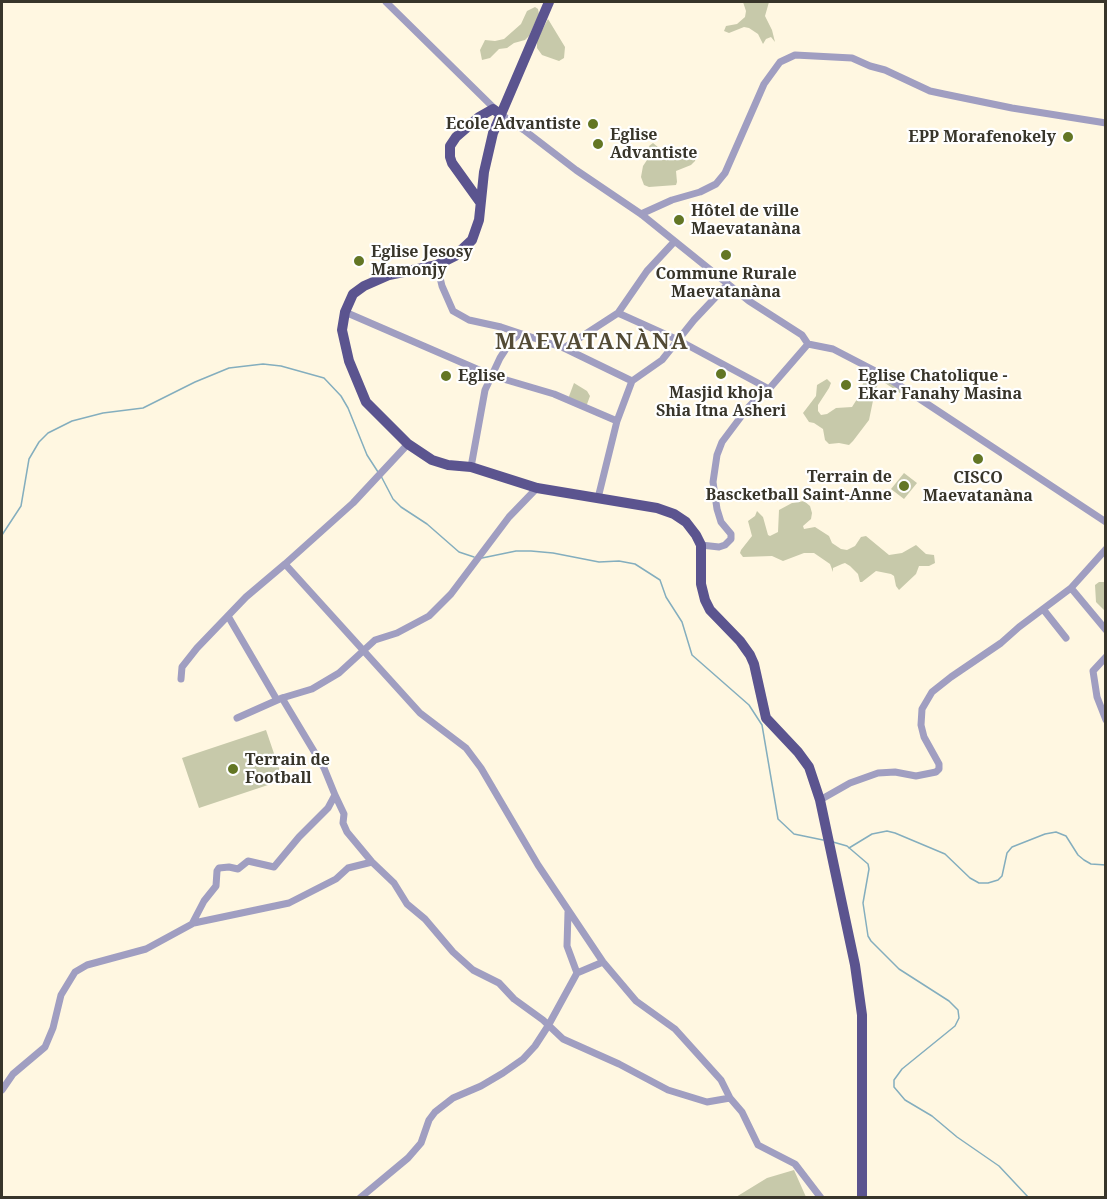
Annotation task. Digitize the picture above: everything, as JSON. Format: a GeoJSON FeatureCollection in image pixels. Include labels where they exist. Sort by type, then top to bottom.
{"type":"FeatureCollection","features":[{"type":"Feature","properties":{"kind":"main road"},"geometry":{"type":"LineString","coordinates":[[549,2],[500,114],[488,153],[479,220],[472,240],[454,256],[437,265],[389,275],[364,286],[353,294],[345,312],[342,330],[349,361],[366,402],[408,444],[432,460],[448,465],[471,467],[537,488],[657,508],[674,514],[686,522],[696,535],[701,545],[701,584],[705,600],[710,610],[740,641],[750,655],[766,718],[809,767],[820,800],[855,965],[862,1015],[862,1197]]}},
{"type":"Feature","properties":{"kind":"main road"},"geometry":{"type":"LineString","coordinates":[[480,201],[452,163],[450,146],[456,137],[479,117],[493,109],[500,114]]}},
{"type":"Feature","properties":{"kind":"street"},"geometry":{"type":"LineString","coordinates":[[386,2],[500,114],[641,214],[769,315],[802,335],[808,344],[833,349],[885,376],[1104,519]]}},
{"type":"Feature","properties":{"kind":"street"},"geometry":{"type":"LineString","coordinates":[[641,214],[716,184],[724,173],[764,84],[780,62],[795,55],[852,58],[885,70],[930,91],[1012,108],[1106,123]]}},
{"type":"Feature","properties":{"kind":"street"},"geometry":{"type":"LineString","coordinates":[[564,348],[618,313],[647,271],[674,242]]}},
{"type":"Feature","properties":{"kind":"street"},"geometry":{"type":"LineString","coordinates":[[437,265],[442,286],[453,311],[470,320],[535,337],[564,348],[632,381]]}},
{"type":"Feature","properties":{"kind":"street"},"geometry":{"type":"LineString","coordinates":[[598,498],[616,421],[632,381],[662,360],[694,320],[728,284]]}},
{"type":"Feature","properties":{"kind":"street"},"geometry":{"type":"LineString","coordinates":[[345,312],[492,375],[554,394],[616,421]]}},
{"type":"Feature","properties":{"kind":"street"},"geometry":{"type":"LineString","coordinates":[[618,313],[678,340],[770,389]]}},
{"type":"Feature","properties":{"kind":"street"},"geometry":{"type":"LineString","coordinates":[[471,467],[485,390],[511,341],[519,334]]}},
{"type":"Feature","properties":{"kind":"street"},"geometry":{"type":"LineString","coordinates":[[701,545],[719,547],[731,539],[731,534],[719,517],[716,503],[714,473],[722,442],[741,416],[760,395],[770,389],[808,344]]}},
{"type":"Feature","properties":{"kind":"street"},"geometry":{"type":"LineString","coordinates":[[181,679],[182,667],[246,597],[320,534],[408,444]]}},
{"type":"Feature","properties":{"kind":"street"},"geometry":{"type":"LineString","coordinates":[[237,718],[280,699],[312,689],[339,673],[375,640],[397,633],[429,616],[451,594],[509,517],[537,488]]}},
{"type":"Feature","properties":{"kind":"street"},"geometry":{"type":"LineString","coordinates":[[820,800],[850,783],[878,773],[895,772],[916,776],[936,772],[939,769],[937,759],[922,731],[921,715],[932,692],[951,676],[1001,643],[1071,588],[1106,549]]}},
{"type":"Feature","properties":{"kind":"street"},"geometry":{"type":"LineString","coordinates":[[285,564],[420,713],[458,741],[476,762],[509,813],[538,866],[603,962],[636,1001],[675,1029],[721,1080],[730,1098],[742,1112],[758,1145],[795,1164],[821,1197]]}},
{"type":"Feature","properties":{"kind":"street"},"geometry":{"type":"LineString","coordinates":[[1071,588],[1106,630]]}},
{"type":"Feature","properties":{"kind":"street"},"geometry":{"type":"LineString","coordinates":[[1043,609],[1066,638]]}},
{"type":"Feature","properties":{"kind":"street"},"geometry":{"type":"LineString","coordinates":[[228,616],[324,768],[344,814],[343,823],[347,832],[372,862],[394,883],[407,904],[425,919],[462,961],[473,970],[499,983],[514,999],[543,1020],[563,1039],[619,1064],[668,1090],[707,1102],[730,1098]]}},
{"type":"Feature","properties":{"kind":"street"},"geometry":{"type":"LineString","coordinates":[[1106,657],[1093,671],[1097,697],[1106,720]]}},
{"type":"Feature","properties":{"kind":"street"},"geometry":{"type":"LineString","coordinates":[[194,923],[200,908],[216,886],[219,868],[238,869],[248,861],[274,867],[299,837],[328,808],[335,795]]}},
{"type":"Feature","properties":{"kind":"street"},"geometry":{"type":"LineString","coordinates":[[2,1090],[13,1074],[45,1047],[53,1028],[61,995],[75,972],[87,965],[146,949],[194,923],[289,903],[336,879],[348,868],[372,862]]}},
{"type":"Feature","properties":{"kind":"street"},"geometry":{"type":"LineString","coordinates":[[568,911],[567,945],[577,972]]}},
{"type":"Feature","properties":{"kind":"street"},"geometry":{"type":"LineString","coordinates":[[360,1197],[415,1151],[435,1112],[453,1098],[481,1086],[523,1059],[548,1026],[577,972],[603,962]]}},
{"type":"Feature","properties":{"kind":"green space"},"geometry":{"type":"Polygon","coordinates":[[[743,2],[769,2],[765,16],[775,42],[771,37],[763,44],[758,34],[749,28],[744,27],[729,33],[724,31],[726,26],[737,24],[745,17],[743,2]]]}},
{"type":"Feature","properties":{"kind":"green space"},"geometry":{"type":"Polygon","coordinates":[[[535,7],[539,14],[525,40],[499,49],[490,58],[482,60],[480,50],[485,40],[504,39],[521,24],[527,11],[535,7]]]}},
{"type":"Feature","properties":{"kind":"green space"},"geometry":{"type":"Polygon","coordinates":[[[548,19],[565,47],[564,58],[559,61],[542,55],[537,48],[537,40],[548,19]]]}},
{"type":"Feature","properties":{"kind":"green space"},"geometry":{"type":"Polygon","coordinates":[[[653,143],[664,152],[686,149],[697,153],[691,165],[676,171],[676,185],[649,187],[644,185],[641,177],[643,166],[651,154],[649,146],[653,143]]]}},
{"type":"Feature","properties":{"kind":"green space"},"geometry":{"type":"Polygon","coordinates":[[[866,364],[909,392],[906,397],[882,381],[879,382],[869,420],[853,441],[849,445],[829,444],[825,440],[823,429],[809,422],[803,413],[816,396],[817,385],[827,379],[831,383],[818,405],[821,415],[836,408],[852,407],[859,396],[866,364]]]}},
{"type":"Feature","properties":{"kind":"green space"},"geometry":{"type":"Polygon","coordinates":[[[574,383],[587,391],[590,396],[586,407],[568,399],[574,383]]]}},
{"type":"Feature","properties":{"kind":"green space","name":"Terrain de Bascketball Saint-Anne"},"geometry":{"type":"Polygon","coordinates":[[[904,473],[917,483],[904,499],[891,489],[904,473]]]}},
{"type":"Feature","properties":{"kind":"green space"},"geometry":{"type":"Polygon","coordinates":[[[804,501],[810,506],[812,513],[811,519],[803,526],[804,529],[815,527],[829,536],[832,543],[841,549],[847,550],[855,546],[861,537],[866,536],[889,555],[902,553],[916,545],[926,554],[934,555],[935,563],[929,566],[919,566],[916,574],[899,590],[891,574],[876,571],[860,582],[858,574],[850,566],[842,564],[833,568],[833,572],[830,564],[814,553],[804,553],[783,561],[772,556],[743,557],[741,550],[752,536],[748,521],[755,516],[757,511],[763,517],[770,536],[778,532],[779,510],[792,503],[804,501]]]}},
{"type":"Feature","properties":{"kind":"green space"},"geometry":{"type":"Polygon","coordinates":[[[1105,582],[1105,611],[1096,602],[1095,585],[1105,582]]]}},
{"type":"Feature","properties":{"kind":"green space","name":"Terrain de Football"},"geometry":{"type":"Polygon","coordinates":[[[266,730],[283,780],[199,808],[182,758],[266,730]]]}},
{"type":"Feature","properties":{"kind":"green space"},"geometry":{"type":"Polygon","coordinates":[[[794,1170],[806,1197],[736,1197],[767,1178],[794,1170]]]}},
{"type":"Feature","properties":{"kind":"waterway"},"geometry":{"type":"LineString","coordinates":[[2,535],[21,506],[29,459],[39,442],[48,433],[72,421],[103,413],[143,408],[229,368],[263,364],[281,366],[324,378],[341,396],[348,408],[367,455],[378,472]]}},
{"type":"Feature","properties":{"kind":"waterway"},"geometry":{"type":"LineString","coordinates":[[381,476],[393,499],[401,507],[427,524],[459,552],[474,557]]}},
{"type":"Feature","properties":{"kind":"waterway"},"geometry":{"type":"LineString","coordinates":[[482,558],[516,551],[531,551],[599,562],[619,561],[635,564],[660,580],[666,597],[682,622],[692,655],[749,705],[762,725],[778,819],[794,834],[823,840]]}},
{"type":"Feature","properties":{"kind":"waterway"},"geometry":{"type":"LineString","coordinates":[[849,848],[872,834],[887,831],[895,833],[945,854],[970,878],[979,883],[988,883],[1002,876],[1007,853],[1012,847],[1056,832],[1066,836],[1084,860],[1091,864],[1106,865]]}},
{"type":"Feature","properties":{"kind":"waterway"},"geometry":{"type":"LineString","coordinates":[[833,842],[847,846],[868,864],[863,903],[868,936],[871,941],[899,969],[949,1001],[958,1010],[959,1018],[955,1026],[902,1069],[894,1080],[894,1087],[905,1100],[932,1116],[957,1137],[999,1166],[1029,1198]]}},
{"type":"Feature","properties":{"kind":"place","name":"Ecole Advantiste"},"geometry":{"type":"Point","coordinates":[593,124]}},
{"type":"Feature","properties":{"kind":"place","name":"EPP Morafenokely"},"geometry":{"type":"Point","coordinates":[1068,137]}},
{"type":"Feature","properties":{"kind":"place","name":"Eglise Advantiste"},"geometry":{"type":"Point","coordinates":[598,144]}},
{"type":"Feature","properties":{"kind":"place","name":"Hôtel de ville Maevatanàna"},"geometry":{"type":"Point","coordinates":[679,220]}},
{"type":"Feature","properties":{"kind":"place","name":"Commune Rurale Maevatanàna"},"geometry":{"type":"Point","coordinates":[726,255]}},
{"type":"Feature","properties":{"kind":"place","name":"Eglise Jesosy Mamonjy"},"geometry":{"type":"Point","coordinates":[359,261]}},
{"type":"Feature","properties":{"kind":"place","name":"Masjid khoja Shia Itna Asheri"},"geometry":{"type":"Point","coordinates":[721,374]}},
{"type":"Feature","properties":{"kind":"place","name":"Eglise"},"geometry":{"type":"Point","coordinates":[446,376]}},
{"type":"Feature","properties":{"kind":"place","name":"Eglise Chatolique - Ekar Fanahy Masina"},"geometry":{"type":"Point","coordinates":[846,385]}},
{"type":"Feature","properties":{"kind":"place","name":"CISCO Maevatanàna"},"geometry":{"type":"Point","coordinates":[978,459]}},
{"type":"Feature","properties":{"kind":"place","name":"Terrain de Bascketball Saint-Anne"},"geometry":{"type":"Point","coordinates":[904,486]}},
{"type":"Feature","properties":{"kind":"place","name":"Terrain de Football"},"geometry":{"type":"Point","coordinates":[233,769]}},
{"type":"Feature","properties":{"kind":"district","name":"MAEVATANÀNA"},"geometry":{"type":"Point","coordinates":[592,343]}}]}
